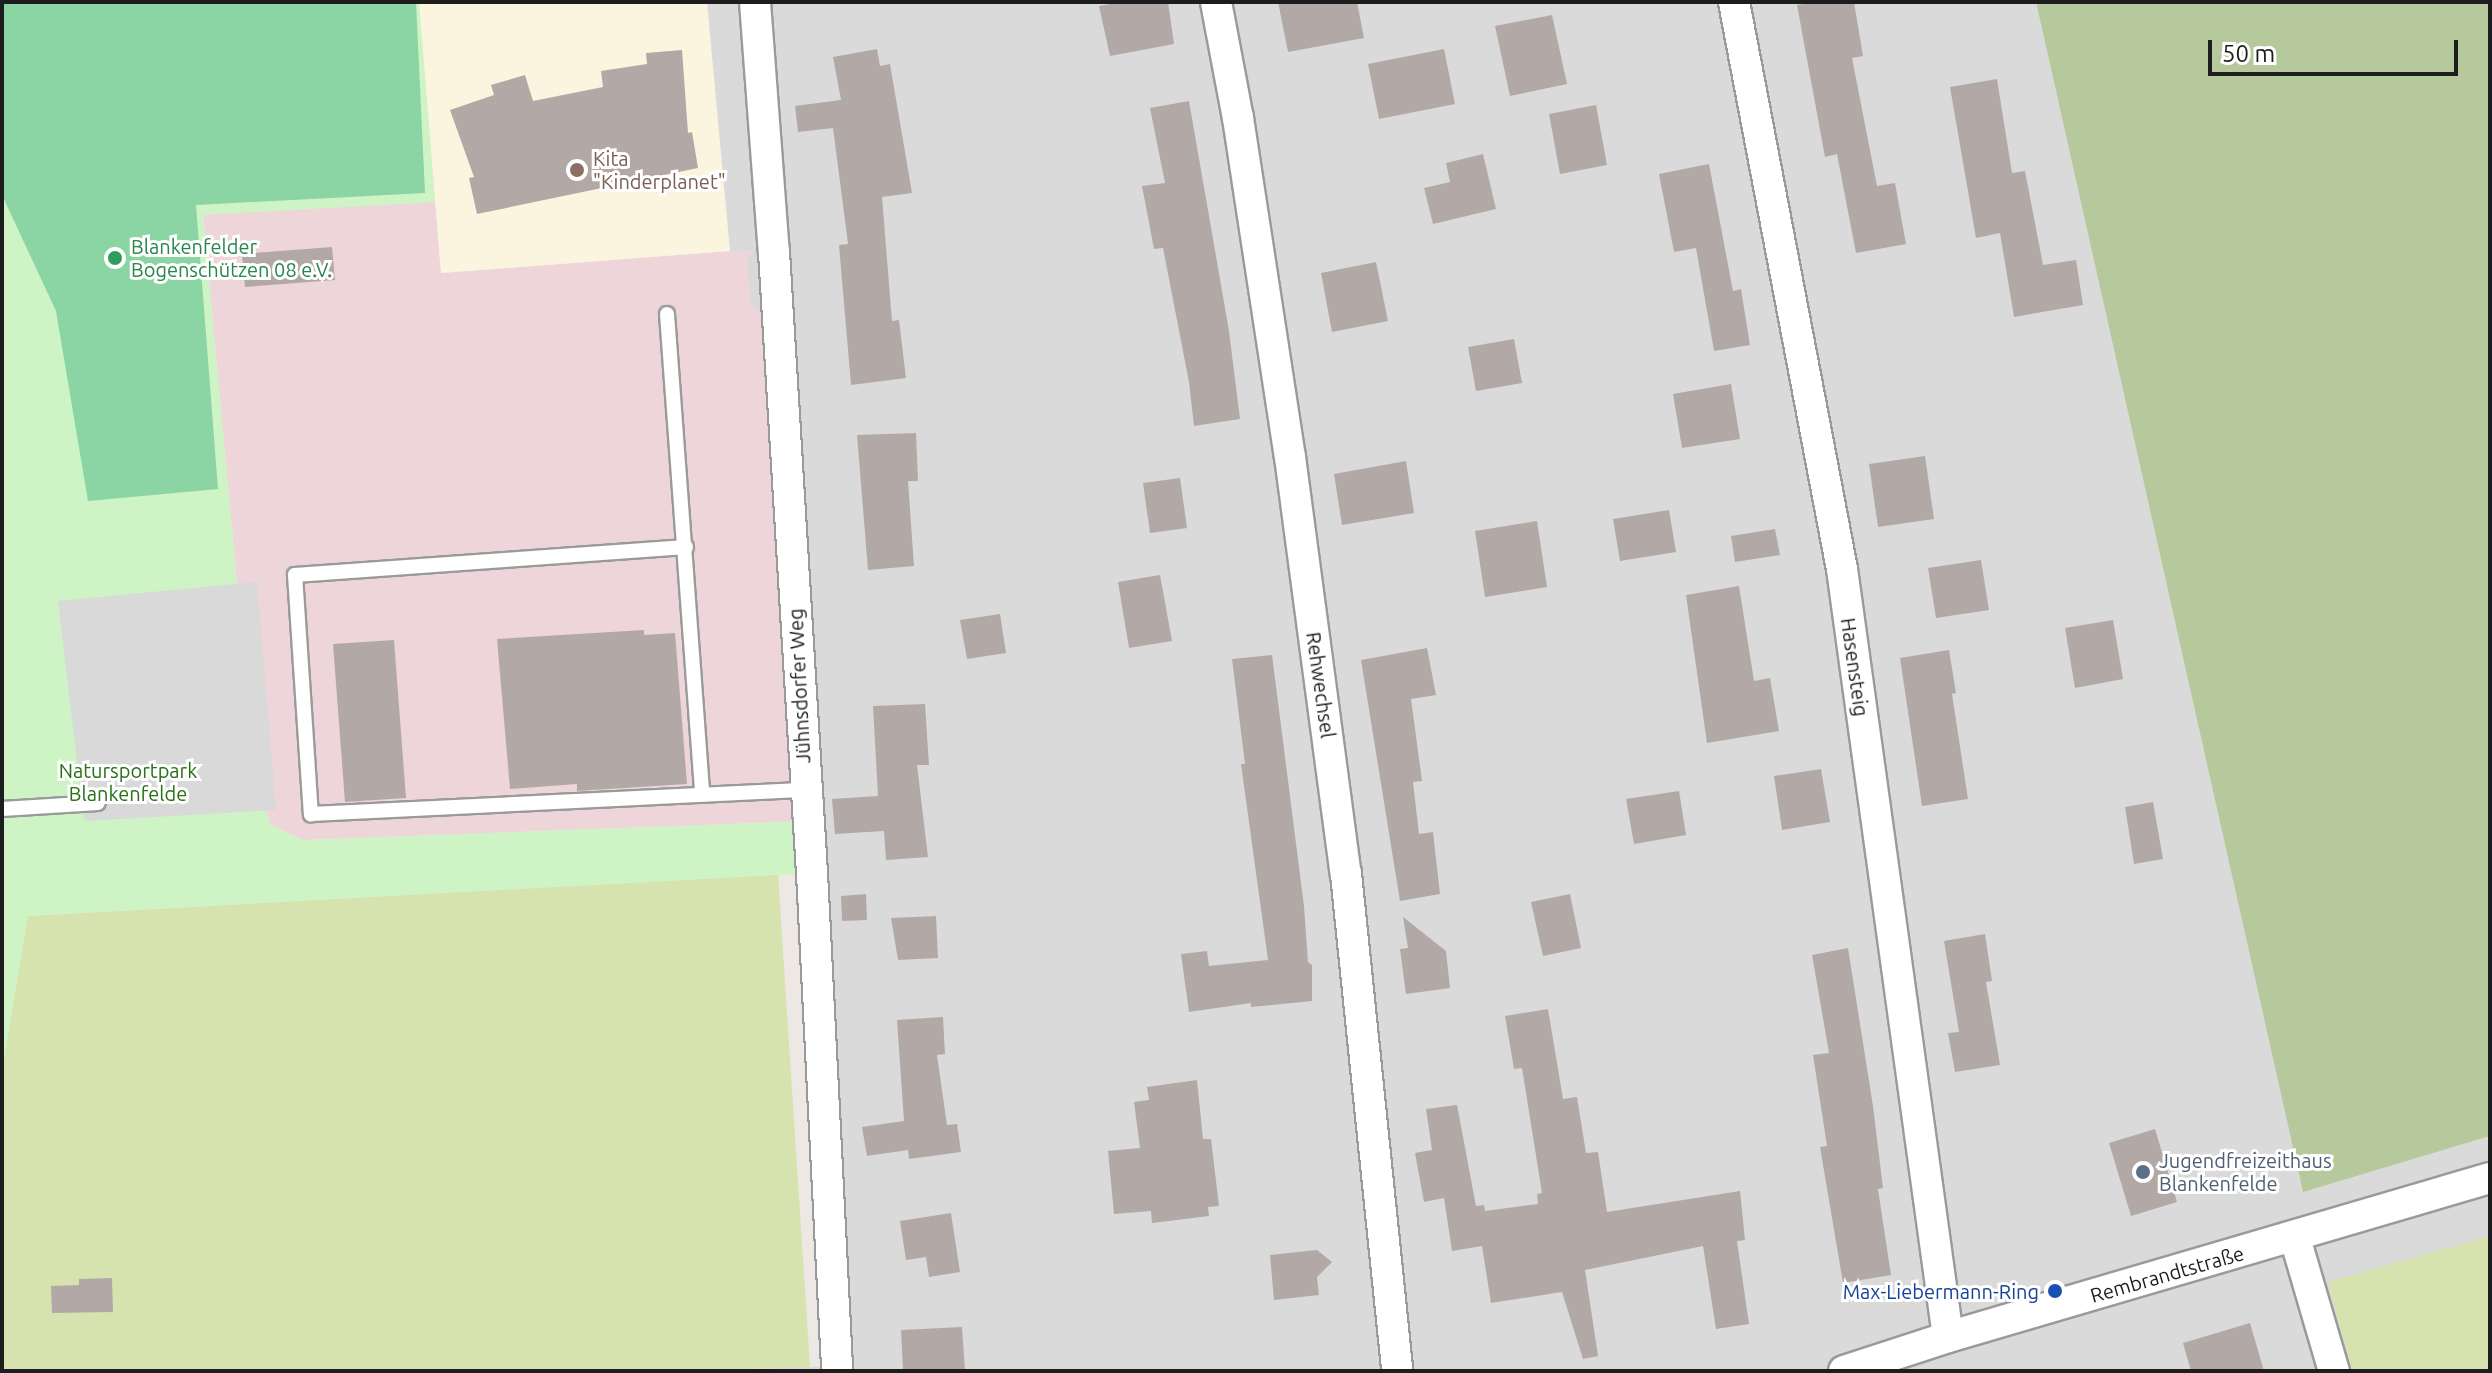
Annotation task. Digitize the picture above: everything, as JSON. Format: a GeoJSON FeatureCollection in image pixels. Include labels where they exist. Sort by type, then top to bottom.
{"type":"FeatureCollection","features":[{"type":"Feature","properties":{"kind":"street","name":"Jühnsdorfer Weg"},"geometry":{"type":"LineString","coordinates":[[755,2],[774,252],[837,1371]]}},
{"type":"Feature","properties":{"kind":"street","name":"Rehwechsel"},"geometry":{"type":"LineString","coordinates":[[1216,2],[1288,442],[1346,874],[1397,1371]]}},
{"type":"Feature","properties":{"kind":"street","name":"Hasensteig"},"geometry":{"type":"LineString","coordinates":[[1734,2],[1842,569],[1948,1337]]}},
{"type":"Feature","properties":{"kind":"street","name":"Rembrandtstraße"},"geometry":{"type":"LineString","coordinates":[[1844,1371],[1948,1337],[2295,1238],[2490,1178]]}},
{"type":"Feature","properties":{"kind":"street"},"geometry":{"type":"LineString","coordinates":[[2295,1238],[2334,1371]]}},
{"type":"Feature","properties":{"kind":"lane"},"geometry":{"type":"LineString","coordinates":[[667,314],[702,795]]}},
{"type":"Feature","properties":{"kind":"lane"},"geometry":{"type":"LineString","coordinates":[[686,547],[295,575],[311,814],[805,790]]}},
{"type":"Feature","properties":{"kind":"lane"},"geometry":{"type":"LineString","coordinates":[[2,809],[98,803]]}},
{"type":"Feature","properties":{"kind":"shaded area"},"geometry":{"type":"Polygon","coordinates":[[[419,2],[2036,2],[2303,1191],[2490,1136],[2490,1371],[688,1371],[836,1366],[774,252],[730,251],[419,2]]]}},
{"type":"Feature","properties":{"kind":"shaded area","name":"Kita \"Kinderplanet\""},"geometry":{"type":"Polygon","coordinates":[[[419,2],[707,2],[730,251],[441,273],[419,2]]]}},
{"type":"Feature","properties":{"kind":"shaded area"},"geometry":{"type":"Polygon","coordinates":[[[744,34],[748,87],[727,89],[722,36],[744,34]]]}},
{"type":"Feature","properties":{"kind":"shaded area"},"geometry":{"type":"Polygon","coordinates":[[[747,96],[752,149],[732,151],[728,98],[747,96]]]}},
{"type":"Feature","properties":{"kind":"shaded area"},"geometry":{"type":"Polygon","coordinates":[[[752,158],[755,200],[733,202],[730,160],[752,158]]]}},
{"type":"Feature","properties":{"kind":"shaded area"},"geometry":{"type":"Polygon","coordinates":[[[435,202],[441,273],[730,251],[774,252],[808,821],[303,840],[271,825],[255,777],[203,214],[435,202]]]}},
{"type":"Feature","properties":{"kind":"shaded area"},"geometry":{"type":"Polygon","coordinates":[[[757,248],[764,316],[751,304],[747,257],[757,248]]]}},
{"type":"Feature","properties":{"kind":"shaded area"},"geometry":{"type":"Polygon","coordinates":[[[257,582],[276,810],[84,821],[58,601],[257,582]]]}},
{"type":"Feature","properties":{"kind":"green space","name":"Natursportpark Blankenfelde"},"geometry":{"type":"Polygon","coordinates":[[[2,2],[419,2],[435,202],[203,215],[255,777],[271,825],[303,840],[808,821],[812,873],[28,916],[2,1070],[2,2]]]}},
{"type":"Feature","properties":{"kind":"green space","name":"Blankenfelder Bogenschützen 08 e.V."},"geometry":{"type":"Polygon","coordinates":[[[2,2],[416,2],[425,193],[196,205],[218,489],[88,501],[56,311],[2,195],[2,2]]]}},
{"type":"Feature","properties":{"kind":"green space"},"geometry":{"type":"Polygon","coordinates":[[[2036,2],[2490,2],[2490,1136],[2303,1192],[2036,2]]]}},
{"type":"Feature","properties":{"kind":"green space"},"geometry":{"type":"Polygon","coordinates":[[[778,874],[810,1367],[688,1371],[2,1371],[2,1070],[27,916],[778,874]]]}},
{"type":"Feature","properties":{"kind":"green space"},"geometry":{"type":"Polygon","coordinates":[[[2490,1236],[2490,1371],[2352,1371],[2328,1282],[2490,1236]]]}},
{"type":"Feature","properties":{"kind":"building"},"geometry":{"type":"Polygon","coordinates":[[[1122,2],[1168,2],[1174,44],[1110,56],[1099,6],[1122,2]]]}},
{"type":"Feature","properties":{"kind":"building"},"geometry":{"type":"Polygon","coordinates":[[[1278,2],[1357,2],[1364,38],[1288,52],[1278,2]]]}},
{"type":"Feature","properties":{"kind":"building"},"geometry":{"type":"Polygon","coordinates":[[[1854,2],[1863,56],[1852,58],[1877,186],[1895,183],[1906,244],[1856,253],[1837,154],[1825,157],[1797,5],[1854,2]]]}},
{"type":"Feature","properties":{"kind":"building"},"geometry":{"type":"Polygon","coordinates":[[[1552,15],[1567,84],[1510,96],[1495,26],[1552,15]]]}},
{"type":"Feature","properties":{"kind":"building"},"geometry":{"type":"Polygon","coordinates":[[[877,49],[880,66],[890,64],[912,193],[882,197],[892,321],[899,320],[906,378],[851,385],[839,245],[848,244],[833,128],[798,132],[795,106],[841,100],[833,57],[877,49]]]}},
{"type":"Feature","properties":{"kind":"building"},"geometry":{"type":"Polygon","coordinates":[[[1444,49],[1455,104],[1379,119],[1368,64],[1444,49]]]}},
{"type":"Feature","properties":{"kind":"building"},"geometry":{"type":"Polygon","coordinates":[[[682,50],[688,133],[692,132],[698,168],[477,214],[469,178],[474,177],[450,110],[494,95],[491,85],[525,75],[533,101],[603,87],[601,71],[647,64],[646,53],[682,50]]]}},
{"type":"Feature","properties":{"kind":"building"},"geometry":{"type":"Polygon","coordinates":[[[1997,79],[2012,173],[2025,171],[2043,265],[2076,260],[2083,305],[2014,317],[2000,233],[1976,238],[1950,87],[1997,79]]]}},
{"type":"Feature","properties":{"kind":"building"},"geometry":{"type":"Polygon","coordinates":[[[1189,101],[1229,331],[1240,419],[1194,426],[1189,382],[1163,248],[1154,249],[1142,186],[1165,183],[1150,108],[1189,101]]]}},
{"type":"Feature","properties":{"kind":"building"},"geometry":{"type":"Polygon","coordinates":[[[1596,105],[1607,165],[1560,174],[1549,114],[1596,105]]]}},
{"type":"Feature","properties":{"kind":"building"},"geometry":{"type":"Polygon","coordinates":[[[1483,154],[1496,209],[1433,224],[1424,188],[1450,182],[1446,163],[1483,154]]]}},
{"type":"Feature","properties":{"kind":"building"},"geometry":{"type":"Polygon","coordinates":[[[1709,164],[1733,291],[1741,289],[1750,345],[1714,351],[1696,248],[1674,252],[1659,174],[1709,164]]]}},
{"type":"Feature","properties":{"kind":"building"},"geometry":{"type":"Polygon","coordinates":[[[332,247],[335,280],[245,287],[242,254],[332,247]]]}},
{"type":"Feature","properties":{"kind":"building"},"geometry":{"type":"Polygon","coordinates":[[[1376,262],[1388,321],[1332,332],[1321,273],[1376,262]]]}},
{"type":"Feature","properties":{"kind":"building"},"geometry":{"type":"Polygon","coordinates":[[[1514,339],[1522,383],[1476,391],[1468,347],[1514,339]]]}},
{"type":"Feature","properties":{"kind":"building"},"geometry":{"type":"Polygon","coordinates":[[[1731,384],[1740,439],[1682,448],[1673,394],[1731,384]]]}},
{"type":"Feature","properties":{"kind":"building"},"geometry":{"type":"Polygon","coordinates":[[[916,433],[918,481],[908,481],[914,566],[868,570],[857,435],[916,433]]]}},
{"type":"Feature","properties":{"kind":"building"},"geometry":{"type":"Polygon","coordinates":[[[1925,456],[1934,519],[1878,527],[1869,464],[1925,456]]]}},
{"type":"Feature","properties":{"kind":"building"},"geometry":{"type":"Polygon","coordinates":[[[1406,461],[1414,513],[1342,525],[1334,474],[1406,461]]]}},
{"type":"Feature","properties":{"kind":"building"},"geometry":{"type":"Polygon","coordinates":[[[1180,478],[1187,528],[1150,533],[1143,483],[1180,478]]]}},
{"type":"Feature","properties":{"kind":"building"},"geometry":{"type":"Polygon","coordinates":[[[1669,510],[1676,552],[1620,561],[1613,519],[1669,510]]]}},
{"type":"Feature","properties":{"kind":"building"},"geometry":{"type":"Polygon","coordinates":[[[1537,521],[1547,587],[1485,597],[1475,531],[1537,521]]]}},
{"type":"Feature","properties":{"kind":"building"},"geometry":{"type":"Polygon","coordinates":[[[1775,529],[1780,555],[1735,562],[1731,536],[1775,529]]]}},
{"type":"Feature","properties":{"kind":"building"},"geometry":{"type":"Polygon","coordinates":[[[1981,560],[1989,610],[1936,618],[1928,568],[1981,560]]]}},
{"type":"Feature","properties":{"kind":"building"},"geometry":{"type":"Polygon","coordinates":[[[1160,575],[1172,641],[1129,648],[1118,582],[1160,575]]]}},
{"type":"Feature","properties":{"kind":"building"},"geometry":{"type":"Polygon","coordinates":[[[1739,586],[1754,681],[1770,678],[1779,731],[1707,743],[1686,595],[1739,586]]]}},
{"type":"Feature","properties":{"kind":"building"},"geometry":{"type":"Polygon","coordinates":[[[1000,614],[1006,653],[967,659],[960,620],[1000,614]]]}},
{"type":"Feature","properties":{"kind":"building"},"geometry":{"type":"Polygon","coordinates":[[[2113,620],[2123,679],[2075,688],[2065,628],[2113,620]]]}},
{"type":"Feature","properties":{"kind":"building"},"geometry":{"type":"Polygon","coordinates":[[[644,630],[644,635],[675,633],[687,784],[577,791],[577,784],[510,789],[497,639],[644,630]]]}},
{"type":"Feature","properties":{"kind":"building"},"geometry":{"type":"Polygon","coordinates":[[[394,640],[406,798],[345,802],[333,644],[394,640]]]}},
{"type":"Feature","properties":{"kind":"building"},"geometry":{"type":"Polygon","coordinates":[[[1427,648],[1436,695],[1411,699],[1422,781],[1413,782],[1419,834],[1433,832],[1440,894],[1400,901],[1361,660],[1427,648]]]}},
{"type":"Feature","properties":{"kind":"building"},"geometry":{"type":"Polygon","coordinates":[[[1949,650],[1956,693],[1952,694],[1968,799],[1922,806],[1900,658],[1949,650]]]}},
{"type":"Feature","properties":{"kind":"building"},"geometry":{"type":"Polygon","coordinates":[[[1272,655],[1304,906],[1308,962],[1312,965],[1312,1001],[1251,1007],[1251,1003],[1189,1012],[1181,954],[1207,951],[1209,966],[1268,960],[1241,764],[1245,764],[1232,659],[1272,655]]]}},
{"type":"Feature","properties":{"kind":"building"},"geometry":{"type":"Polygon","coordinates":[[[925,704],[929,765],[917,765],[928,857],[886,860],[884,831],[835,834],[832,799],[878,796],[873,706],[925,704]]]}},
{"type":"Feature","properties":{"kind":"building"},"geometry":{"type":"Polygon","coordinates":[[[1821,769],[1830,822],[1782,830],[1774,776],[1821,769]]]}},
{"type":"Feature","properties":{"kind":"building"},"geometry":{"type":"Polygon","coordinates":[[[1679,791],[1686,835],[1634,844],[1626,799],[1679,791]]]}},
{"type":"Feature","properties":{"kind":"building"},"geometry":{"type":"Polygon","coordinates":[[[2153,802],[2163,859],[2134,864],[2125,807],[2153,802]]]}},
{"type":"Feature","properties":{"kind":"building"},"geometry":{"type":"Polygon","coordinates":[[[866,894],[867,920],[842,921],[841,896],[866,894]]]}},
{"type":"Feature","properties":{"kind":"building"},"geometry":{"type":"Polygon","coordinates":[[[1570,894],[1581,948],[1543,956],[1531,902],[1570,894]]]}},
{"type":"Feature","properties":{"kind":"building"},"geometry":{"type":"Polygon","coordinates":[[[936,916],[938,958],[898,960],[891,918],[936,916]]]}},
{"type":"Feature","properties":{"kind":"building"},"geometry":{"type":"Polygon","coordinates":[[[1403,917],[1446,951],[1450,988],[1406,994],[1400,949],[1408,948],[1403,917]]]}},
{"type":"Feature","properties":{"kind":"building"},"geometry":{"type":"Polygon","coordinates":[[[1985,934],[1992,981],[1986,982],[2000,1065],[1955,1072],[1948,1033],[1959,1032],[1944,941],[1985,934]]]}},
{"type":"Feature","properties":{"kind":"building"},"geometry":{"type":"Polygon","coordinates":[[[1848,948],[1873,1106],[1883,1188],[1878,1189],[1891,1275],[1843,1283],[1820,1147],[1827,1146],[1813,1055],[1829,1053],[1812,955],[1848,948]]]}},
{"type":"Feature","properties":{"kind":"building"},"geometry":{"type":"Polygon","coordinates":[[[1548,1009],[1563,1099],[1577,1097],[1586,1153],[1598,1152],[1607,1212],[1740,1191],[1745,1240],[1737,1241],[1749,1324],[1716,1329],[1703,1246],[1585,1270],[1598,1356],[1583,1359],[1562,1292],[1491,1303],[1482,1246],[1452,1251],[1444,1198],[1424,1202],[1415,1153],[1432,1150],[1426,1109],[1457,1105],[1476,1206],[1484,1205],[1485,1211],[1538,1204],[1537,1194],[1542,1193],[1522,1068],[1514,1069],[1505,1016],[1548,1009]]]}},
{"type":"Feature","properties":{"kind":"building"},"geometry":{"type":"Polygon","coordinates":[[[943,1017],[945,1054],[937,1055],[947,1125],[957,1124],[961,1152],[909,1159],[908,1150],[867,1156],[862,1127],[904,1121],[897,1020],[943,1017]]]}},
{"type":"Feature","properties":{"kind":"building"},"geometry":{"type":"Polygon","coordinates":[[[1197,1080],[1203,1139],[1211,1139],[1219,1206],[1208,1207],[1209,1216],[1152,1223],[1151,1211],[1114,1214],[1108,1151],[1140,1148],[1134,1102],[1149,1100],[1147,1087],[1197,1080]]]}},
{"type":"Feature","properties":{"kind":"building","name":"Jugendfreizeithaus Blankenfelde"},"geometry":{"type":"Polygon","coordinates":[[[2155,1129],[2177,1202],[2131,1216],[2109,1143],[2155,1129]]]}},
{"type":"Feature","properties":{"kind":"building"},"geometry":{"type":"Polygon","coordinates":[[[951,1213],[960,1272],[929,1277],[926,1257],[906,1260],[900,1221],[951,1213]]]}},
{"type":"Feature","properties":{"kind":"building"},"geometry":{"type":"Polygon","coordinates":[[[1317,1250],[1332,1262],[1317,1277],[1319,1295],[1274,1300],[1270,1255],[1317,1250]]]}},
{"type":"Feature","properties":{"kind":"building"},"geometry":{"type":"Polygon","coordinates":[[[112,1278],[113,1312],[52,1313],[51,1286],[79,1285],[79,1279],[112,1278]]]}},
{"type":"Feature","properties":{"kind":"building"},"geometry":{"type":"Polygon","coordinates":[[[2250,1323],[2264,1371],[2191,1371],[2183,1343],[2250,1323]]]}},
{"type":"Feature","properties":{"kind":"building"},"geometry":{"type":"Polygon","coordinates":[[[962,1327],[965,1370],[903,1371],[901,1330],[962,1327]]]}},
{"type":"Feature","properties":{"kind":"place","name":"Kita \"Kinderplanet\""},"geometry":{"type":"Point","coordinates":[577,170]}},
{"type":"Feature","properties":{"kind":"place","name":"Blankenfelder Bogenschützen 08 e.V."},"geometry":{"type":"Point","coordinates":[115,258]}},
{"type":"Feature","properties":{"kind":"place","name":"Jugendfreizeithaus Blankenfelde"},"geometry":{"type":"Point","coordinates":[2143,1172]}},
{"type":"Feature","properties":{"kind":"place","name":"Max-Liebermann-Ring"},"geometry":{"type":"Point","coordinates":[2055,1291]}}]}
